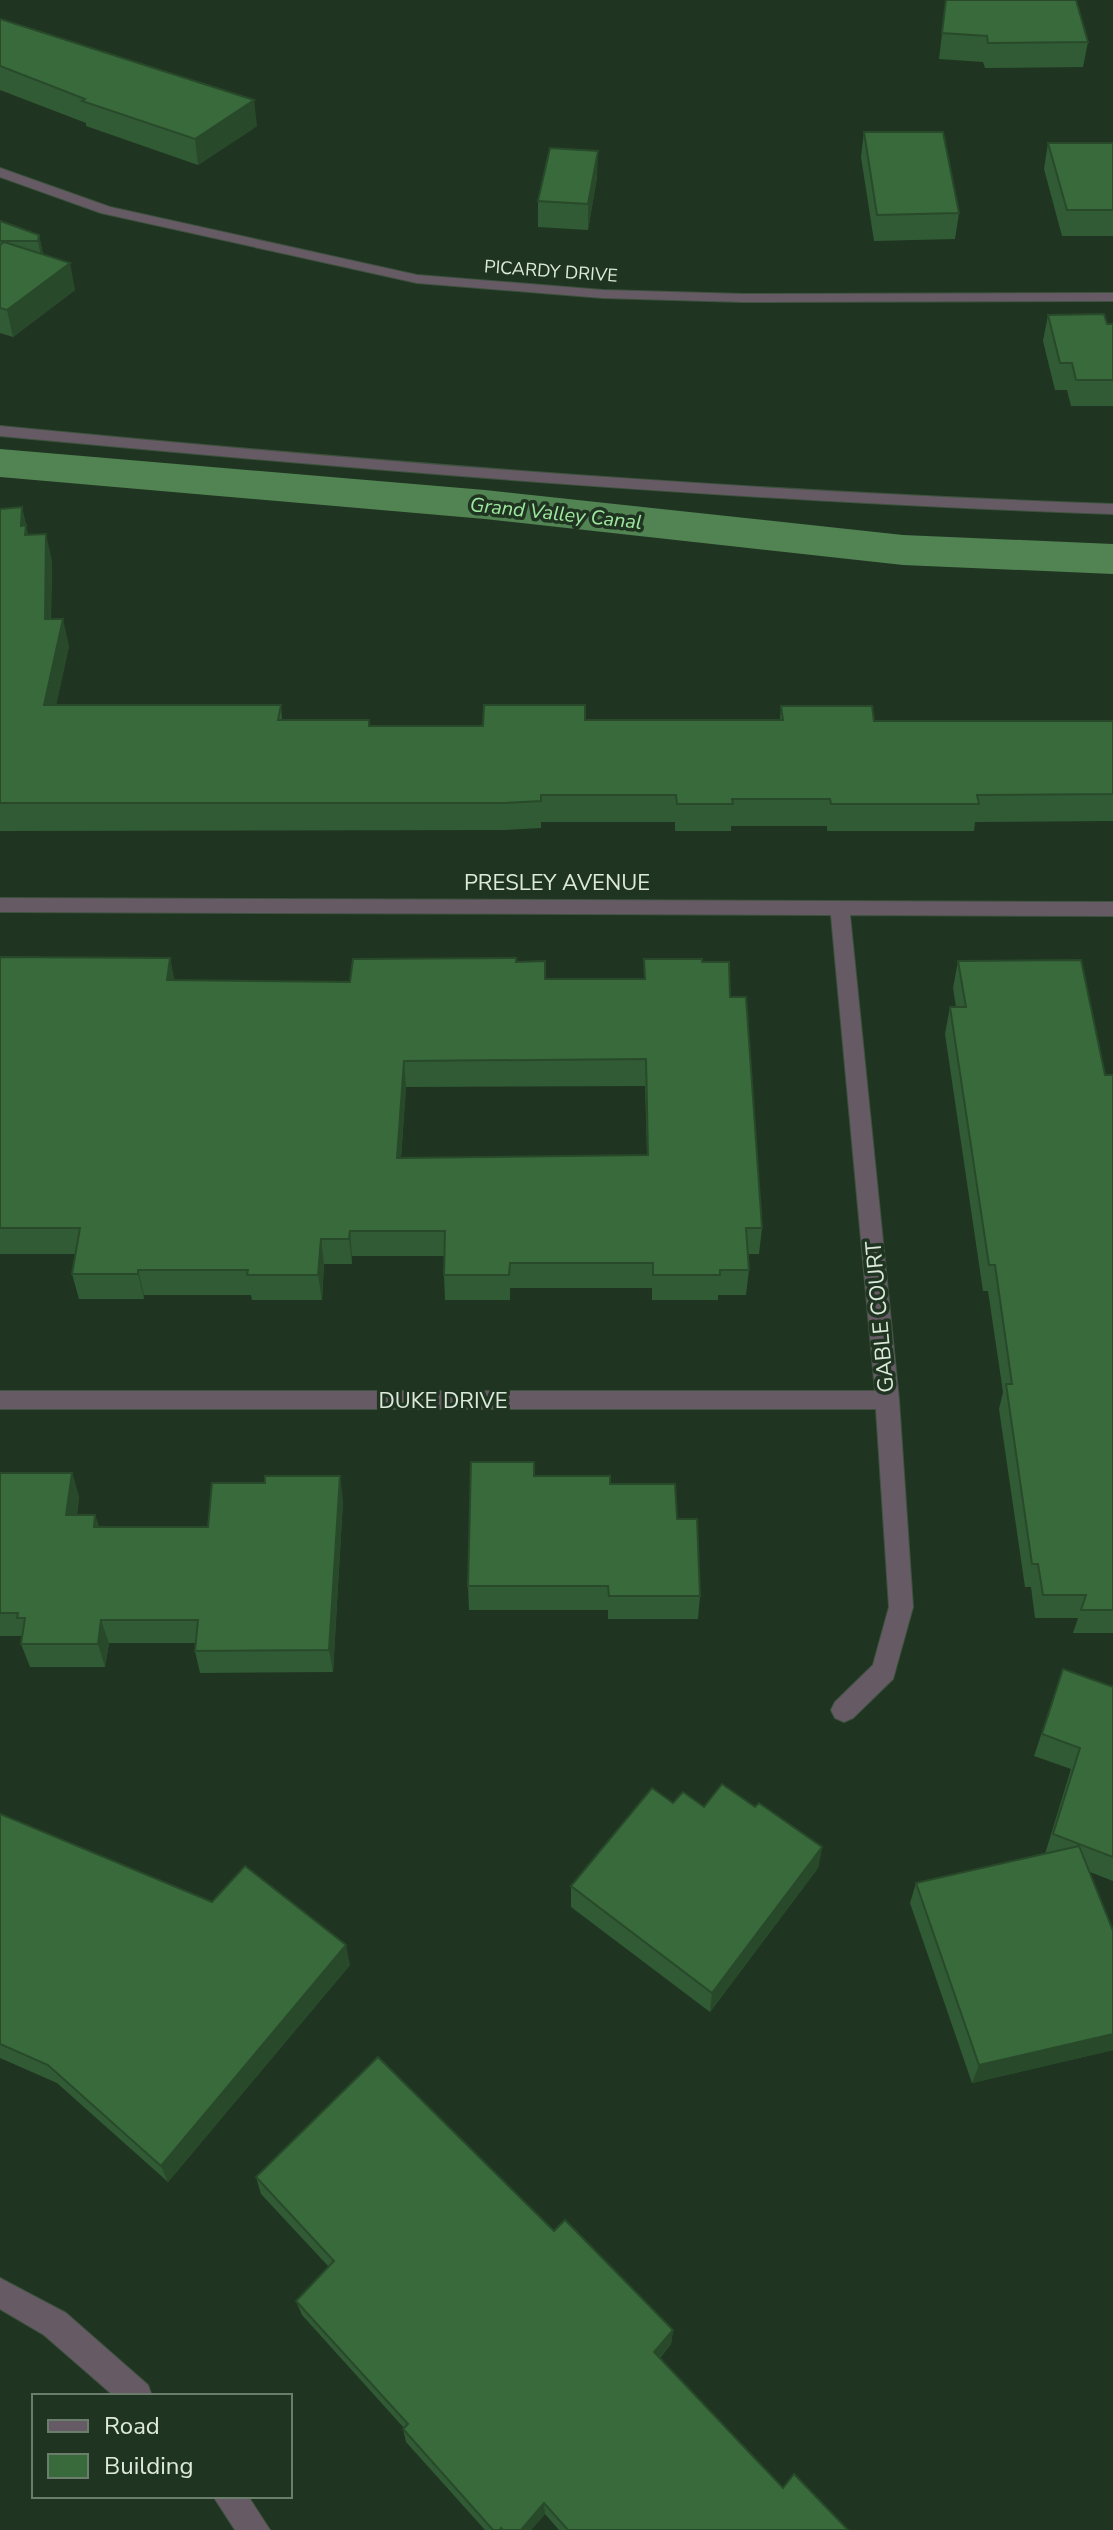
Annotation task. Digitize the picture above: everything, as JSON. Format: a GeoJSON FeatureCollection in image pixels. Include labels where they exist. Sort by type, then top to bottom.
{"type":"FeatureCollection","features":[{"type":"Feature","properties":{"kind":"street","name":"PICARDY DRIVE"},"geometry":{"type":"LineString","coordinates":[[0,172],[106,210],[417,279],[665,296],[1113,297]]}},
{"type":"Feature","properties":{"kind":"street"},"geometry":{"type":"LineString","coordinates":[[0,431],[364,467],[905,503],[1113,509]]}},
{"type":"Feature","properties":{"kind":"street","name":"PRESLEY AVENUE"},"geometry":{"type":"LineString","coordinates":[[0,905],[1113,909]]}},
{"type":"Feature","properties":{"kind":"street","name":"GABLE COURT"},"geometry":{"type":"LineString","coordinates":[[840,907],[887,1400],[901,1607],[884,1671],[844,1710]]}},
{"type":"Feature","properties":{"kind":"street","name":"DUKE DRIVE"},"geometry":{"type":"LineString","coordinates":[[0,1400],[887,1400]]}},
{"type":"Feature","properties":{"kind":"street"},"geometry":{"type":"LineString","coordinates":[[0,2293],[55,2324],[135,2394]]}},
{"type":"Feature","properties":{"kind":"street"},"geometry":{"type":"LineString","coordinates":[[230,2498],[254,2530]]}},
{"type":"Feature","properties":{"kind":"building"},"geometry":{"type":"Polygon","coordinates":[[[946,0],[1076,0],[1088,42],[988,43],[987,36],[942,33],[946,0]]]}},
{"type":"Feature","properties":{"kind":"building"},"geometry":{"type":"Polygon","coordinates":[[[0,19],[254,100],[195,139],[82,101],[85,99],[0,66],[0,19]]]}},
{"type":"Feature","properties":{"kind":"building"},"geometry":{"type":"Polygon","coordinates":[[[864,132],[943,132],[959,213],[877,215],[864,132]]]}},
{"type":"Feature","properties":{"kind":"building"},"geometry":{"type":"Polygon","coordinates":[[[1048,143],[1113,143],[1113,210],[1067,210],[1048,143]]]}},
{"type":"Feature","properties":{"kind":"building"},"geometry":{"type":"Polygon","coordinates":[[[550,148],[598,151],[588,204],[538,201],[550,148]]]}},
{"type":"Feature","properties":{"kind":"building"},"geometry":{"type":"Polygon","coordinates":[[[0,221],[39,235],[38,241],[0,241],[0,221]]]}},
{"type":"Feature","properties":{"kind":"building"},"geometry":{"type":"Polygon","coordinates":[[[4,242],[70,263],[7,310],[0,308],[0,245],[4,242]]]}},
{"type":"Feature","properties":{"kind":"building"},"geometry":{"type":"Polygon","coordinates":[[[1104,314],[1107,324],[1113,324],[1113,380],[1076,380],[1072,363],[1060,363],[1048,315],[1104,314]]]}},
{"type":"Feature","properties":{"kind":"building"},"geometry":{"type":"Polygon","coordinates":[[[22,507],[21,526],[26,525],[25,535],[46,534],[45,619],[63,619],[44,705],[281,705],[278,720],[369,720],[369,726],[483,726],[484,705],[585,705],[585,720],[783,720],[781,706],[872,706],[874,721],[1113,721],[1113,794],[977,795],[979,804],[831,804],[830,799],[732,799],[733,804],[677,804],[676,795],[541,795],[541,801],[504,803],[0,803],[0,509],[22,507]]]}},
{"type":"Feature","properties":{"kind":"building"},"geometry":{"type":"Polygon","coordinates":[[[0,957],[170,958],[167,980],[350,982],[353,959],[516,958],[516,962],[545,961],[545,979],[645,979],[644,959],[702,959],[702,962],[729,962],[730,997],[746,997],[762,1228],[746,1228],[749,1270],[720,1270],[720,1275],[653,1275],[653,1263],[510,1263],[509,1275],[444,1275],[445,1231],[350,1231],[349,1239],[321,1239],[318,1275],[247,1275],[248,1270],[138,1270],[138,1274],[72,1274],[80,1228],[0,1228],[0,957]],[[646,1059],[404,1061],[397,1158],[648,1155],[646,1059]]]}},
{"type":"Feature","properties":{"kind":"building"},"geometry":{"type":"Polygon","coordinates":[[[1081,960],[1105,1075],[1113,1075],[1113,1610],[1081,1610],[1086,1595],[1043,1595],[1038,1564],[1032,1564],[1006,1384],[1012,1384],[995,1265],[989,1265],[950,1007],[966,1007],[958,961],[1081,960]]]}},
{"type":"Feature","properties":{"kind":"building"},"geometry":{"type":"Polygon","coordinates":[[[471,1462],[534,1462],[534,1476],[610,1476],[610,1484],[675,1484],[677,1519],[697,1519],[700,1596],[609,1596],[608,1586],[468,1586],[471,1462]]]}},
{"type":"Feature","properties":{"kind":"building"},"geometry":{"type":"Polygon","coordinates":[[[0,1473],[72,1473],[66,1515],[95,1515],[94,1527],[208,1527],[212,1483],[265,1483],[265,1476],[340,1476],[329,1650],[195,1651],[198,1620],[101,1620],[98,1644],[21,1644],[25,1618],[17,1618],[18,1613],[0,1613],[0,1473]]]}},
{"type":"Feature","properties":{"kind":"building"},"geometry":{"type":"Polygon","coordinates":[[[1063,1669],[1113,1687],[1113,1857],[1053,1834],[1080,1748],[1042,1734],[1063,1669]]]}},
{"type":"Feature","properties":{"kind":"building"},"geometry":{"type":"Polygon","coordinates":[[[722,1784],[755,1807],[759,1803],[822,1847],[712,1993],[571,1886],[652,1788],[673,1803],[683,1792],[704,1807],[722,1784]]]}},
{"type":"Feature","properties":{"kind":"building"},"geometry":{"type":"Polygon","coordinates":[[[0,1814],[212,1902],[245,1866],[346,1945],[161,2166],[48,2065],[0,2044],[0,1814]]]}},
{"type":"Feature","properties":{"kind":"building"},"geometry":{"type":"Polygon","coordinates":[[[1079,1846],[1113,1931],[1113,2034],[979,2065],[916,1883],[1079,1846]]]}},
{"type":"Feature","properties":{"kind":"building"},"geometry":{"type":"Polygon","coordinates":[[[378,2057],[554,2231],[565,2220],[673,2330],[654,2352],[783,2488],[794,2474],[848,2530],[568,2530],[544,2503],[521,2530],[493,2530],[403,2429],[408,2424],[296,2301],[334,2261],[256,2177],[378,2057]]]}},
{"type":"Feature","properties":{"kind":"waterway","name":"Grand Valley Canal"},"geometry":{"type":"LineString","coordinates":[[0,463],[485,505],[903,550],[1113,559]]}}]}
